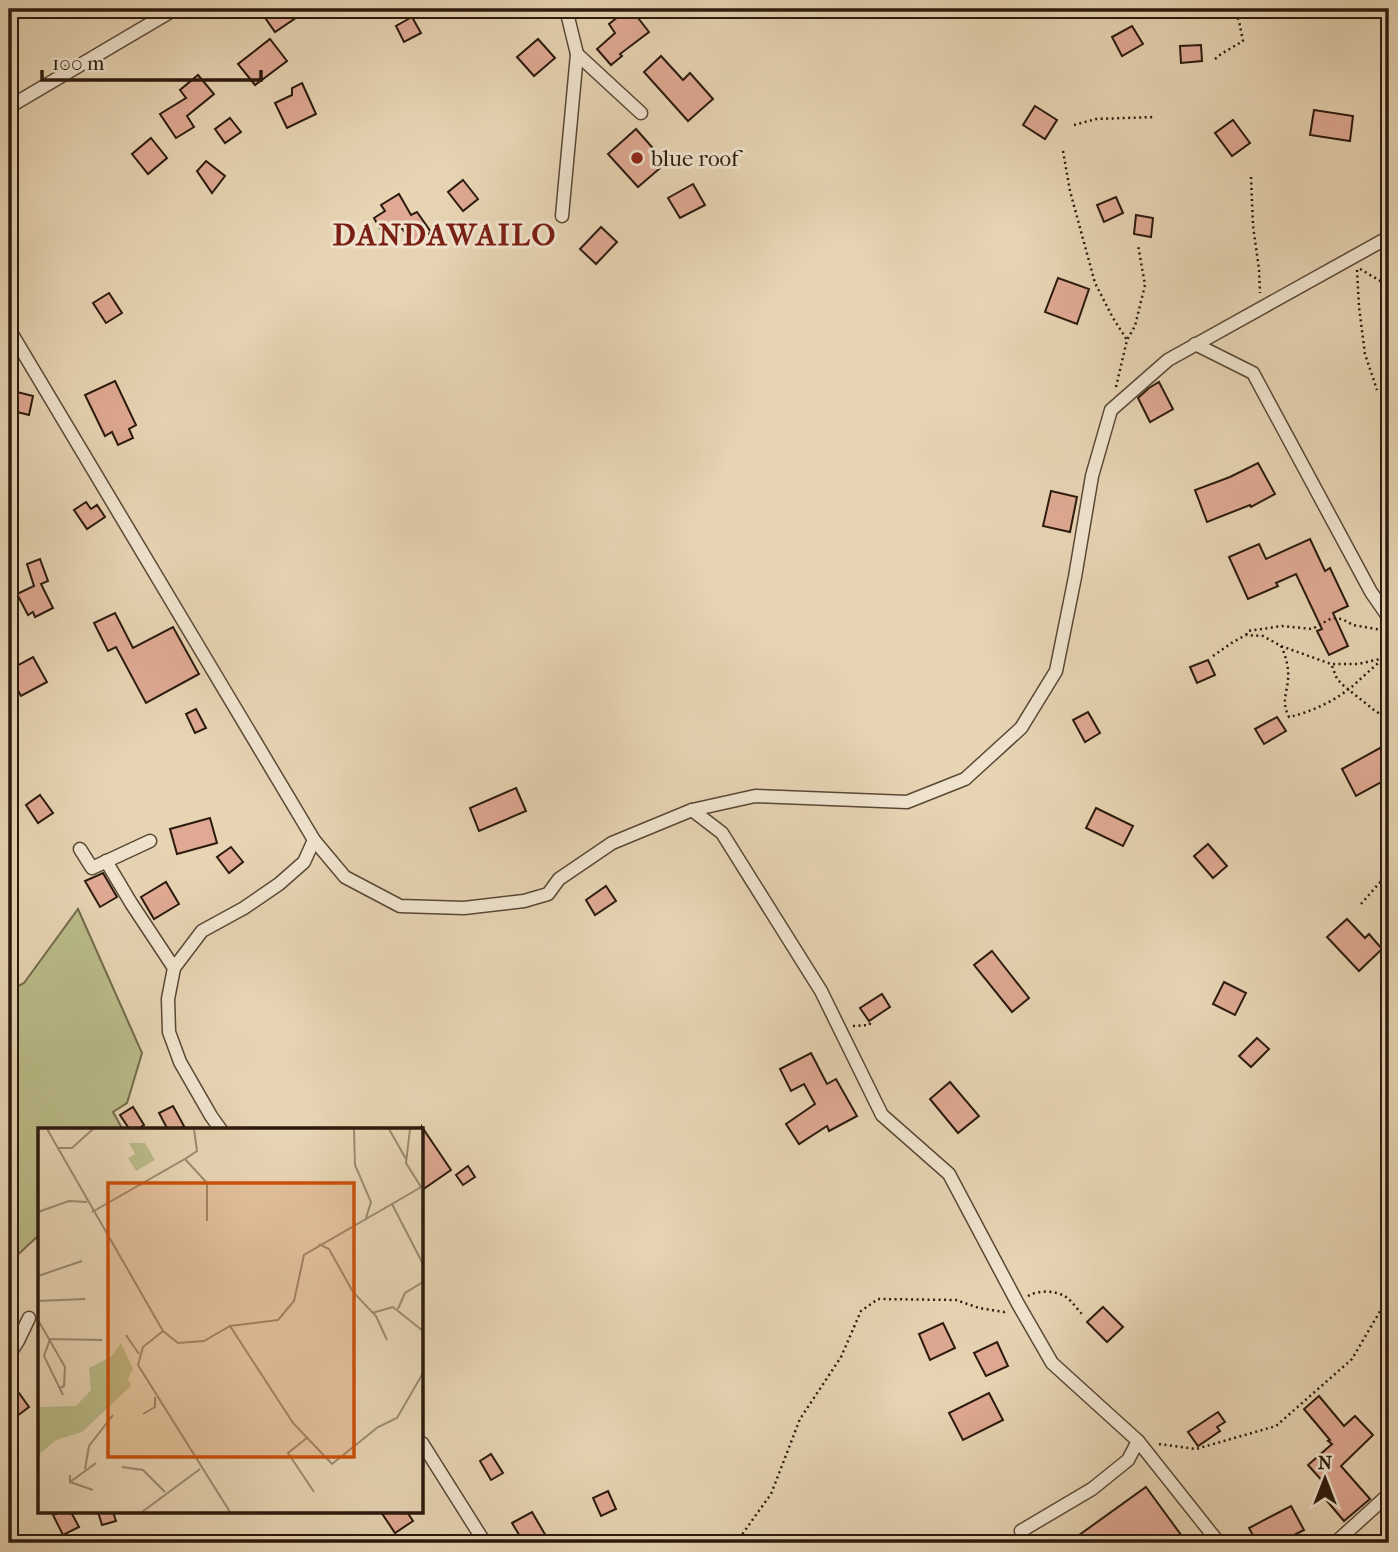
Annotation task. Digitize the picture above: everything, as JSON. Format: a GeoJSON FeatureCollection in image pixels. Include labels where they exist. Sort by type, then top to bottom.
{"type":"FeatureCollection","features":[{"type":"Feature","properties":{"kind":"street"},"geometry":{"type":"LineString","coordinates":[[9,107],[175,9]]}},
{"type":"Feature","properties":{"kind":"street"},"geometry":{"type":"LineString","coordinates":[[562,216],[577,54],[566,9]]}},
{"type":"Feature","properties":{"kind":"street"},"geometry":{"type":"LineString","coordinates":[[577,54],[641,114]]}},
{"type":"Feature","properties":{"kind":"street"},"geometry":{"type":"LineString","coordinates":[[9,329],[314,840],[345,877],[400,906],[464,908],[524,901],[548,894],[559,879],[612,843],[692,810],[755,796],[907,802],[965,779],[1021,728],[1056,671],[1092,476],[1111,410],[1168,360],[1389,237]]}},
{"type":"Feature","properties":{"kind":"street"},"geometry":{"type":"LineString","coordinates":[[1195,344],[1253,373],[1371,592],[1389,618]]}},
{"type":"Feature","properties":{"kind":"street"},"geometry":{"type":"LineString","coordinates":[[692,810],[722,833],[821,991],[882,1115],[949,1174],[1052,1363],[1138,1441],[1219,1543]]}},
{"type":"Feature","properties":{"kind":"street"},"geometry":{"type":"LineString","coordinates":[[220,1128],[180,1062],[169,1032],[168,999],[174,968],[202,931],[244,908],[279,884],[304,862],[314,840]]}},
{"type":"Feature","properties":{"kind":"street"},"geometry":{"type":"LineString","coordinates":[[79,849],[92,868],[150,841]]}},
{"type":"Feature","properties":{"kind":"street"},"geometry":{"type":"LineString","coordinates":[[106,862],[174,968]]}},
{"type":"Feature","properties":{"kind":"street"},"geometry":{"type":"LineString","coordinates":[[9,1355],[29,1318]]}},
{"type":"Feature","properties":{"kind":"street"},"geometry":{"type":"LineString","coordinates":[[1027,1543],[1021,1531],[1092,1489],[1128,1460],[1138,1441]]}},
{"type":"Feature","properties":{"kind":"street"},"geometry":{"type":"LineString","coordinates":[[424,1446],[485,1543]]}},
{"type":"Feature","properties":{"kind":"street"},"geometry":{"type":"LineString","coordinates":[[1335,1543],[1389,1493]]}},
{"type":"Feature","properties":{"kind":"path"},"geometry":{"type":"LineString","coordinates":[[1215,59],[1243,41],[1234,9]]}},
{"type":"Feature","properties":{"kind":"path"},"geometry":{"type":"LineString","coordinates":[[1074,125],[1096,119],[1155,117]]}},
{"type":"Feature","properties":{"kind":"path"},"geometry":{"type":"LineString","coordinates":[[1063,151],[1070,191],[1095,283],[1127,340]]}},
{"type":"Feature","properties":{"kind":"path"},"geometry":{"type":"LineString","coordinates":[[1251,177],[1261,310]]}},
{"type":"Feature","properties":{"kind":"path"},"geometry":{"type":"LineString","coordinates":[[1116,387],[1127,340],[1135,326],[1145,285],[1138,245]]}},
{"type":"Feature","properties":{"kind":"path"},"geometry":{"type":"LineString","coordinates":[[1377,390],[1365,354],[1357,267],[1389,286]]}},
{"type":"Feature","properties":{"kind":"path"},"geometry":{"type":"LineString","coordinates":[[1213,656],[1248,631],[1282,626],[1312,629],[1332,618],[1342,619],[1353,625],[1389,631]]}},
{"type":"Feature","properties":{"kind":"path"},"geometry":{"type":"LineString","coordinates":[[1246,635],[1263,636],[1281,646],[1331,664],[1358,664],[1384,658]]}},
{"type":"Feature","properties":{"kind":"path"},"geometry":{"type":"LineString","coordinates":[[1281,646],[1286,655],[1289,678],[1284,708],[1289,717],[1301,715],[1338,696],[1389,655]]}},
{"type":"Feature","properties":{"kind":"path"},"geometry":{"type":"LineString","coordinates":[[1331,664],[1337,679],[1389,720]]}},
{"type":"Feature","properties":{"kind":"path"},"geometry":{"type":"LineString","coordinates":[[1361,904],[1389,872]]}},
{"type":"Feature","properties":{"kind":"path"},"geometry":{"type":"LineString","coordinates":[[838,1027],[869,1025],[872,1021]]}},
{"type":"Feature","properties":{"kind":"path"},"geometry":{"type":"LineString","coordinates":[[736,1543],[771,1494],[800,1419],[841,1357],[861,1311],[878,1299],[956,1300],[979,1308],[1004,1312],[1031,1293],[1050,1292],[1066,1297],[1082,1314]]}},
{"type":"Feature","properties":{"kind":"path"},"geometry":{"type":"LineString","coordinates":[[1138,1441],[1196,1449],[1276,1426],[1352,1359],[1389,1296]]}},
{"type":"Feature","properties":{"kind":"green space"},"geometry":{"type":"Polygon","coordinates":[[[78,909],[142,1053],[127,1103],[113,1112],[122,1128],[38,1128],[38,1236],[9,1263],[9,991],[24,983],[78,909]]]}},
{"type":"Feature","properties":{"kind":"building"},"geometry":{"type":"Polygon","coordinates":[[[259,9],[309,9],[275,32],[259,9]]]}},
{"type":"Feature","properties":{"kind":"building"},"geometry":{"type":"Polygon","coordinates":[[[631,9],[649,32],[620,54],[622,56],[611,65],[597,49],[615,33],[609,24],[631,9]]]}},
{"type":"Feature","properties":{"kind":"building"},"geometry":{"type":"Polygon","coordinates":[[[412,17],[421,33],[404,42],[396,26],[412,17]]]}},
{"type":"Feature","properties":{"kind":"building"},"geometry":{"type":"Polygon","coordinates":[[[1132,26],[1143,44],[1122,56],[1112,37],[1132,26]]]}},
{"type":"Feature","properties":{"kind":"building"},"geometry":{"type":"Polygon","coordinates":[[[270,39],[287,61],[255,85],[238,64],[270,39]]]}},
{"type":"Feature","properties":{"kind":"building"},"geometry":{"type":"Polygon","coordinates":[[[538,39],[555,58],[534,76],[517,57],[538,39]]]}},
{"type":"Feature","properties":{"kind":"building"},"geometry":{"type":"Polygon","coordinates":[[[1201,45],[1202,61],[1181,63],[1180,46],[1201,45]]]}},
{"type":"Feature","properties":{"kind":"building"},"geometry":{"type":"Polygon","coordinates":[[[661,56],[683,80],[690,73],[713,99],[688,121],[644,72],[661,56]]]}},
{"type":"Feature","properties":{"kind":"building"},"geometry":{"type":"Polygon","coordinates":[[[198,75],[214,94],[187,116],[194,127],[176,138],[160,114],[186,98],[180,90],[198,75]]]}},
{"type":"Feature","properties":{"kind":"building"},"geometry":{"type":"Polygon","coordinates":[[[302,83],[316,114],[287,128],[275,103],[292,95],[292,88],[302,83]]]}},
{"type":"Feature","properties":{"kind":"building"},"geometry":{"type":"Polygon","coordinates":[[[1035,106],[1057,120],[1045,139],[1023,125],[1035,106]]]}},
{"type":"Feature","properties":{"kind":"building"},"geometry":{"type":"Polygon","coordinates":[[[1314,110],[1353,116],[1350,141],[1310,135],[1314,110]]]}},
{"type":"Feature","properties":{"kind":"building"},"geometry":{"type":"Polygon","coordinates":[[[230,118],[241,132],[225,143],[215,129],[230,118]]]}},
{"type":"Feature","properties":{"kind":"building"},"geometry":{"type":"Polygon","coordinates":[[[1233,120],[1250,143],[1232,156],[1215,133],[1233,120]]]}},
{"type":"Feature","properties":{"kind":"building","name":"blue roof"},"geometry":{"type":"Polygon","coordinates":[[[636,129],[666,163],[638,187],[608,154],[636,129]]]}},
{"type":"Feature","properties":{"kind":"building"},"geometry":{"type":"Polygon","coordinates":[[[151,138],[167,158],[148,174],[132,154],[151,138]]]}},
{"type":"Feature","properties":{"kind":"building"},"geometry":{"type":"Polygon","coordinates":[[[206,161],[225,176],[212,193],[197,171],[206,161]]]}},
{"type":"Feature","properties":{"kind":"building"},"geometry":{"type":"Polygon","coordinates":[[[463,180],[478,199],[463,211],[448,192],[463,180]]]}},
{"type":"Feature","properties":{"kind":"building"},"geometry":{"type":"Polygon","coordinates":[[[693,184],[705,205],[680,218],[668,198],[693,184]]]}},
{"type":"Feature","properties":{"kind":"building"},"geometry":{"type":"Polygon","coordinates":[[[399,194],[411,215],[417,212],[431,232],[414,245],[398,223],[382,232],[374,218],[385,211],[381,205],[399,194]]]}},
{"type":"Feature","properties":{"kind":"building"},"geometry":{"type":"Polygon","coordinates":[[[1116,197],[1123,213],[1104,222],[1097,205],[1116,197]]]}},
{"type":"Feature","properties":{"kind":"building"},"geometry":{"type":"Polygon","coordinates":[[[1136,215],[1153,218],[1151,237],[1134,234],[1136,215]]]}},
{"type":"Feature","properties":{"kind":"building"},"geometry":{"type":"Polygon","coordinates":[[[601,227],[617,242],[596,264],[580,249],[601,227]]]}},
{"type":"Feature","properties":{"kind":"building"},"geometry":{"type":"Polygon","coordinates":[[[1058,278],[1089,289],[1077,324],[1045,312],[1058,278]]]}},
{"type":"Feature","properties":{"kind":"building"},"geometry":{"type":"Polygon","coordinates":[[[109,293],[122,313],[106,323],[93,303],[109,293]]]}},
{"type":"Feature","properties":{"kind":"building"},"geometry":{"type":"Polygon","coordinates":[[[115,381],[136,425],[129,429],[133,438],[118,445],[112,432],[105,436],[85,395],[115,381]]]}},
{"type":"Feature","properties":{"kind":"building"},"geometry":{"type":"Polygon","coordinates":[[[1159,382],[1173,409],[1150,422],[1138,398],[1159,382]]]}},
{"type":"Feature","properties":{"kind":"building"},"geometry":{"type":"Polygon","coordinates":[[[13,391],[33,396],[29,415],[9,410],[13,391]]]}},
{"type":"Feature","properties":{"kind":"building"},"geometry":{"type":"Polygon","coordinates":[[[1258,463],[1275,494],[1251,507],[1250,505],[1207,522],[1195,490],[1258,463]]]}},
{"type":"Feature","properties":{"kind":"building"},"geometry":{"type":"Polygon","coordinates":[[[1051,491],[1077,497],[1070,532],[1043,526],[1051,491]]]}},
{"type":"Feature","properties":{"kind":"building"},"geometry":{"type":"Polygon","coordinates":[[[86,502],[91,509],[97,505],[105,517],[87,529],[74,510],[86,502]]]}},
{"type":"Feature","properties":{"kind":"building"},"geometry":{"type":"Polygon","coordinates":[[[1310,539],[1325,571],[1330,568],[1348,606],[1333,613],[1348,646],[1329,655],[1317,631],[1322,629],[1296,574],[1276,583],[1278,586],[1248,599],[1229,557],[1259,544],[1266,559],[1310,539]]]}},
{"type":"Feature","properties":{"kind":"building"},"geometry":{"type":"Polygon","coordinates":[[[40,559],[48,581],[41,584],[53,608],[35,617],[33,612],[28,615],[17,594],[34,586],[27,564],[40,559]]]}},
{"type":"Feature","properties":{"kind":"building"},"geometry":{"type":"Polygon","coordinates":[[[115,613],[133,648],[173,627],[199,674],[146,703],[116,647],[108,651],[94,623],[115,613]]]}},
{"type":"Feature","properties":{"kind":"building"},"geometry":{"type":"Polygon","coordinates":[[[33,657],[47,682],[21,696],[9,670],[33,657]]]}},
{"type":"Feature","properties":{"kind":"building"},"geometry":{"type":"Polygon","coordinates":[[[1208,660],[1215,675],[1197,683],[1190,667],[1208,660]]]}},
{"type":"Feature","properties":{"kind":"building"},"geometry":{"type":"Polygon","coordinates":[[[196,709],[206,728],[195,733],[186,714],[196,709]]]}},
{"type":"Feature","properties":{"kind":"building"},"geometry":{"type":"Polygon","coordinates":[[[1088,712],[1100,733],[1085,742],[1073,720],[1088,712]]]}},
{"type":"Feature","properties":{"kind":"building"},"geometry":{"type":"Polygon","coordinates":[[[1277,717],[1286,731],[1264,744],[1255,729],[1277,717]]]}},
{"type":"Feature","properties":{"kind":"building"},"geometry":{"type":"Polygon","coordinates":[[[1389,743],[1389,778],[1356,796],[1342,769],[1389,743]]]}},
{"type":"Feature","properties":{"kind":"building"},"geometry":{"type":"Polygon","coordinates":[[[516,788],[526,811],[479,831],[470,808],[516,788]]]}},
{"type":"Feature","properties":{"kind":"building"},"geometry":{"type":"Polygon","coordinates":[[[40,795],[53,813],[38,823],[26,805],[40,795]]]}},
{"type":"Feature","properties":{"kind":"building"},"geometry":{"type":"Polygon","coordinates":[[[1096,808],[1133,826],[1123,846],[1086,828],[1096,808]]]}},
{"type":"Feature","properties":{"kind":"building"},"geometry":{"type":"Polygon","coordinates":[[[210,818],[217,843],[177,854],[170,829],[210,818]]]}},
{"type":"Feature","properties":{"kind":"building"},"geometry":{"type":"Polygon","coordinates":[[[1208,844],[1227,866],[1213,878],[1194,856],[1208,844]]]}},
{"type":"Feature","properties":{"kind":"building"},"geometry":{"type":"Polygon","coordinates":[[[231,847],[243,862],[229,873],[217,857],[231,847]]]}},
{"type":"Feature","properties":{"kind":"building"},"geometry":{"type":"Polygon","coordinates":[[[103,873],[117,897],[100,907],[85,881],[103,873]]]}},
{"type":"Feature","properties":{"kind":"building"},"geometry":{"type":"Polygon","coordinates":[[[166,882],[179,904],[154,919],[141,897],[166,882]]]}},
{"type":"Feature","properties":{"kind":"building"},"geometry":{"type":"Polygon","coordinates":[[[606,886],[616,901],[595,915],[586,900],[606,886]]]}},
{"type":"Feature","properties":{"kind":"building"},"geometry":{"type":"Polygon","coordinates":[[[1347,919],[1365,938],[1369,934],[1382,949],[1359,971],[1327,937],[1347,919]]]}},
{"type":"Feature","properties":{"kind":"building"},"geometry":{"type":"Polygon","coordinates":[[[992,951],[1029,998],[1012,1012],[974,965],[992,951]]]}},
{"type":"Feature","properties":{"kind":"building"},"geometry":{"type":"Polygon","coordinates":[[[1224,982],[1246,993],[1235,1015],[1213,1004],[1224,982]]]}},
{"type":"Feature","properties":{"kind":"building"},"geometry":{"type":"Polygon","coordinates":[[[882,994],[890,1007],[869,1021],[860,1008],[882,994]]]}},
{"type":"Feature","properties":{"kind":"building"},"geometry":{"type":"Polygon","coordinates":[[[1257,1038],[1269,1049],[1251,1067],[1239,1056],[1257,1038]]]}},
{"type":"Feature","properties":{"kind":"building"},"geometry":{"type":"Polygon","coordinates":[[[811,1053],[827,1084],[836,1079],[857,1116],[829,1131],[827,1126],[799,1144],[786,1124],[815,1104],[804,1084],[791,1091],[780,1069],[811,1053]]]}},
{"type":"Feature","properties":{"kind":"building"},"geometry":{"type":"Polygon","coordinates":[[[950,1082],[979,1116],[958,1133],[930,1099],[950,1082]]]}},
{"type":"Feature","properties":{"kind":"building"},"geometry":{"type":"Polygon","coordinates":[[[173,1106],[184,1126],[167,1128],[159,1113],[173,1106]]]}},
{"type":"Feature","properties":{"kind":"building"},"geometry":{"type":"Polygon","coordinates":[[[133,1107],[144,1125],[129,1128],[120,1115],[133,1107]]]}},
{"type":"Feature","properties":{"kind":"building"},"geometry":{"type":"Polygon","coordinates":[[[424,1130],[451,1170],[424,1189],[424,1130]]]}},
{"type":"Feature","properties":{"kind":"building"},"geometry":{"type":"Polygon","coordinates":[[[468,1166],[475,1177],[463,1185],[456,1175],[468,1166]]]}},
{"type":"Feature","properties":{"kind":"building"},"geometry":{"type":"Polygon","coordinates":[[[1103,1307],[1123,1327],[1107,1342],[1087,1322],[1103,1307]]]}},
{"type":"Feature","properties":{"kind":"building"},"geometry":{"type":"Polygon","coordinates":[[[943,1323],[955,1348],[930,1360],[919,1334],[943,1323]]]}},
{"type":"Feature","properties":{"kind":"building"},"geometry":{"type":"Polygon","coordinates":[[[997,1342],[1008,1366],[986,1376],[974,1353],[997,1342]]]}},
{"type":"Feature","properties":{"kind":"building"},"geometry":{"type":"Polygon","coordinates":[[[9,1379],[29,1407],[9,1422],[9,1379]]]}},
{"type":"Feature","properties":{"kind":"building"},"geometry":{"type":"Polygon","coordinates":[[[989,1393],[1003,1420],[963,1440],[949,1413],[989,1393]]]}},
{"type":"Feature","properties":{"kind":"building"},"geometry":{"type":"Polygon","coordinates":[[[1319,1396],[1344,1426],[1355,1416],[1373,1435],[1341,1466],[1370,1499],[1344,1521],[1327,1501],[1334,1494],[1308,1465],[1332,1444],[1304,1409],[1319,1396]]]}},
{"type":"Feature","properties":{"kind":"building"},"geometry":{"type":"Polygon","coordinates":[[[1218,1412],[1225,1422],[1217,1427],[1220,1431],[1198,1446],[1188,1432],[1218,1412]]]}},
{"type":"Feature","properties":{"kind":"building"},"geometry":{"type":"Polygon","coordinates":[[[491,1454],[503,1473],[491,1480],[480,1461],[491,1454]]]}},
{"type":"Feature","properties":{"kind":"building"},"geometry":{"type":"Polygon","coordinates":[[[1146,1487],[1187,1543],[1068,1543],[1146,1487]]]}},
{"type":"Feature","properties":{"kind":"building"},"geometry":{"type":"Polygon","coordinates":[[[608,1491],[616,1509],[601,1516],[593,1498],[608,1491]]]}},
{"type":"Feature","properties":{"kind":"building"},"geometry":{"type":"Polygon","coordinates":[[[1291,1506],[1304,1530],[1278,1543],[1257,1543],[1249,1528],[1291,1506]]]}},
{"type":"Feature","properties":{"kind":"building"},"geometry":{"type":"Polygon","coordinates":[[[532,1512],[550,1543],[524,1543],[512,1523],[532,1512]]]}},
{"type":"Feature","properties":{"kind":"building"},"geometry":{"type":"Polygon","coordinates":[[[72,1514],[79,1527],[63,1535],[53,1515],[72,1514]]]}},
{"type":"Feature","properties":{"kind":"building"},"geometry":{"type":"Polygon","coordinates":[[[99,1514],[114,1514],[116,1521],[102,1525],[99,1514]]]}},
{"type":"Feature","properties":{"kind":"building"},"geometry":{"type":"Polygon","coordinates":[[[382,1514],[408,1514],[413,1521],[395,1533],[382,1514]]]}},
{"type":"Feature","properties":{"kind":"place","name":"blue roof"},"geometry":{"type":"Point","coordinates":[637,158]}},
{"type":"Feature","properties":{"kind":"district","name":"DANDAWAILO"},"geometry":{"type":"Point","coordinates":[445,235]}}]}
